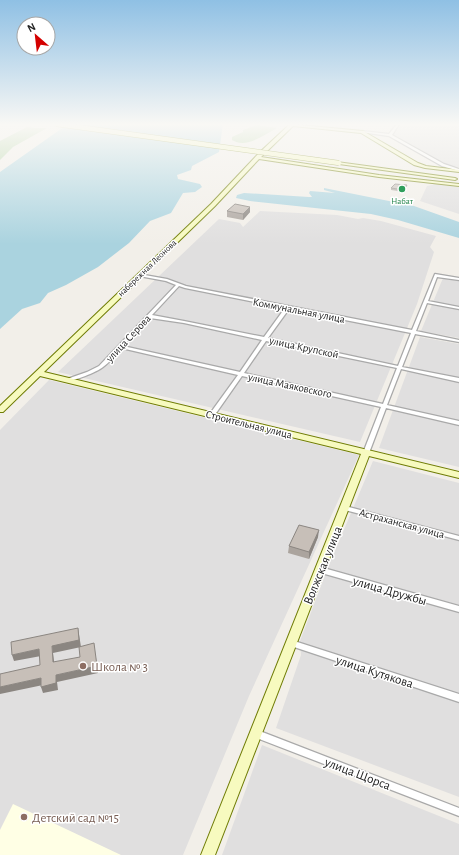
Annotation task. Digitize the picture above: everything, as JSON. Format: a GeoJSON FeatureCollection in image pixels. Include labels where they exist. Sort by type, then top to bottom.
{"type":"FeatureCollection","features":[{"type":"Feature","properties":{"kind":"main road","name":"набережная Леонова"},"geometry":{"type":"LineString","coordinates":[[0,410],[213,205],[252,164]]}},
{"type":"Feature","properties":{"kind":"main road"},"geometry":{"type":"LineString","coordinates":[[298,164],[379,176],[450,184],[458,177]]}},
{"type":"Feature","properties":{"kind":"main road"},"geometry":{"type":"LineString","coordinates":[[354,164],[458,177]]}},
{"type":"Feature","properties":{"kind":"main road"},"geometry":{"type":"LineString","coordinates":[[416,164],[458,177]]}},
{"type":"Feature","properties":{"kind":"main road","name":"Строительная улица"},"geometry":{"type":"LineString","coordinates":[[38,373],[459,475]]}},
{"type":"Feature","properties":{"kind":"main road","name":"Волжская улица"},"geometry":{"type":"LineString","coordinates":[[208,855],[257,734],[366,452]]}},
{"type":"Feature","properties":{"kind":"street"},"geometry":{"type":"LineString","coordinates":[[441,164],[458,177]]}},
{"type":"Feature","properties":{"kind":"street","name":"Коммунальная улица"},"geometry":{"type":"LineString","coordinates":[[140,275],[167,280],[184,287],[459,341]]}},
{"type":"Feature","properties":{"kind":"street","name":"Волжская улица"},"geometry":{"type":"LineString","coordinates":[[366,452],[436,275],[459,279]]}},
{"type":"Feature","properties":{"kind":"street","name":"улица Серова"},"geometry":{"type":"LineString","coordinates":[[69,380],[89,373],[101,366],[121,347],[179,284]]}},
{"type":"Feature","properties":{"kind":"street"},"geometry":{"type":"LineString","coordinates":[[426,302],[459,308]]}},
{"type":"Feature","properties":{"kind":"street"},"geometry":{"type":"LineString","coordinates":[[212,415],[287,308]]}},
{"type":"Feature","properties":{"kind":"street","name":"улица Крупской"},"geometry":{"type":"LineString","coordinates":[[149,316],[184,322],[459,380]]}},
{"type":"Feature","properties":{"kind":"street","name":"улица Маяковского"},"geometry":{"type":"LineString","coordinates":[[121,347],[459,423]]}},
{"type":"Feature","properties":{"kind":"street","name":"Астраханская улица"},"geometry":{"type":"LineString","coordinates":[[345,508],[459,538]]}},
{"type":"Feature","properties":{"kind":"street","name":"улица Дружбы"},"geometry":{"type":"LineString","coordinates":[[320,570],[459,610]]}},
{"type":"Feature","properties":{"kind":"street","name":"улица Кутякова"},"geometry":{"type":"LineString","coordinates":[[291,643],[459,698]]}},
{"type":"Feature","properties":{"kind":"street","name":"улица Щорса"},"geometry":{"type":"LineString","coordinates":[[257,734],[459,812]]}},
{"type":"Feature","properties":{"kind":"shaded area"},"geometry":{"type":"Polygon","coordinates":[[[445,164],[459,164],[459,167],[449,166],[445,164]]]}},
{"type":"Feature","properties":{"kind":"shaded area"},"geometry":{"type":"Polygon","coordinates":[[[436,184],[459,187],[459,214],[420,201],[427,186],[436,184]]]}},
{"type":"Feature","properties":{"kind":"shaded area"},"geometry":{"type":"Polygon","coordinates":[[[260,211],[337,215],[358,219],[363,218],[381,221],[436,236],[430,247],[434,252],[417,304],[360,442],[58,372],[219,219],[240,223],[243,227],[260,211]]]}},
{"type":"Feature","properties":{"kind":"shaded area"},"geometry":{"type":"Polygon","coordinates":[[[443,278],[459,281],[459,338],[421,331],[443,278]]]}},
{"type":"Feature","properties":{"kind":"shaded area"},"geometry":{"type":"Polygon","coordinates":[[[420,337],[459,344],[459,467],[379,448],[420,337]]]}},
{"type":"Feature","properties":{"kind":"shaded area"},"geometry":{"type":"Polygon","coordinates":[[[49,380],[359,455],[249,696],[183,855],[0,855],[0,430],[49,380]]]}},
{"type":"Feature","properties":{"kind":"shaded area"},"geometry":{"type":"Polygon","coordinates":[[[373,461],[459,483],[459,797],[276,728],[301,655],[300,641],[329,565],[373,461]]]}},
{"type":"Feature","properties":{"kind":"shaded area"},"geometry":{"type":"Polygon","coordinates":[[[262,745],[459,824],[459,855],[222,855],[262,745]]]}},
{"type":"Feature","properties":{"kind":"shaded area","name":"Детский сад №15"},"geometry":{"type":"Polygon","coordinates":[[[13,804],[121,855],[0,855],[0,830],[13,804]]]}},
{"type":"Feature","properties":{"kind":"water"},"geometry":{"type":"Polygon","coordinates":[[[11,164],[196,164],[192,166],[191,170],[177,175],[178,179],[200,184],[202,187],[195,192],[183,193],[171,213],[150,221],[129,243],[98,267],[66,285],[48,293],[40,303],[22,309],[0,329],[0,172],[11,164]]]}},
{"type":"Feature","properties":{"kind":"water"},"geometry":{"type":"Polygon","coordinates":[[[324,188],[414,206],[459,222],[459,238],[398,220],[371,214],[250,201],[236,198],[237,195],[244,193],[312,197],[309,193],[310,191],[335,193],[324,190],[324,188]]]}},
{"type":"Feature","properties":{"kind":"building"},"geometry":{"type":"Polygon","coordinates":[[[395,184],[407,185],[404,190],[391,188],[395,184]]]}},
{"type":"Feature","properties":{"kind":"building"},"geometry":{"type":"Polygon","coordinates":[[[235,204],[250,207],[243,214],[227,211],[235,204]]]}},
{"type":"Feature","properties":{"kind":"building"},"geometry":{"type":"Polygon","coordinates":[[[299,525],[319,530],[309,552],[289,546],[299,525]]]}},
{"type":"Feature","properties":{"kind":"building"},"geometry":{"type":"Polygon","coordinates":[[[78,628],[79,640],[52,646],[53,662],[80,657],[79,647],[94,643],[97,666],[56,675],[56,683],[41,687],[41,678],[0,687],[0,674],[40,665],[39,649],[12,655],[11,642],[78,628]]]}},
{"type":"Feature","properties":{"kind":"place","name":"Набат"},"geometry":{"type":"Point","coordinates":[402,189]}},
{"type":"Feature","properties":{"kind":"place","name":"Школа № 3"},"geometry":{"type":"Point","coordinates":[83,666]}},
{"type":"Feature","properties":{"kind":"place","name":"Детский сад №15"},"geometry":{"type":"Point","coordinates":[24,817]}}]}
